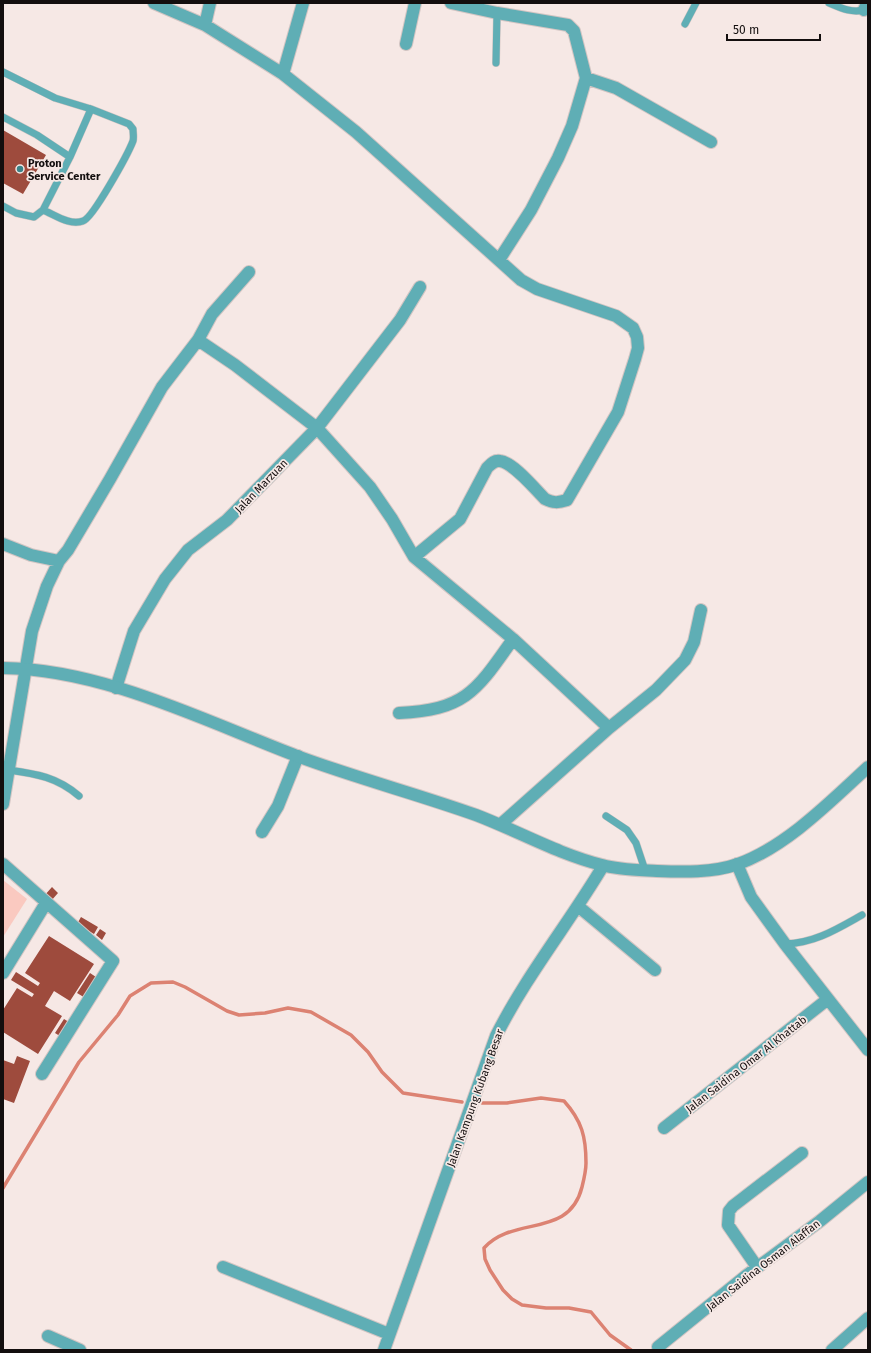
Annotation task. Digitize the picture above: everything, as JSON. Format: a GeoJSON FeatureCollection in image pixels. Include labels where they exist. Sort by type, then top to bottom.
{"type":"FeatureCollection","features":[{"type":"Feature","properties":{"kind":"street"},"geometry":{"type":"LineString","coordinates":[[154,3],[205,25],[283,74],[356,132],[521,280],[537,289],[616,316],[625,320],[633,328],[637,337],[638,348],[618,412],[567,500],[559,503],[551,502],[545,499],[509,464],[499,461],[492,462],[487,468],[460,519],[414,557]]}},
{"type":"Feature","properties":{"kind":"street"},"geometry":{"type":"LineString","coordinates":[[205,25],[210,3]]}},
{"type":"Feature","properties":{"kind":"street"},"geometry":{"type":"LineString","coordinates":[[283,74],[303,3]]}},
{"type":"Feature","properties":{"kind":"street"},"geometry":{"type":"LineString","coordinates":[[406,44],[416,3]]}},
{"type":"Feature","properties":{"kind":"street"},"geometry":{"type":"LineString","coordinates":[[451,3],[497,13],[568,25],[572,28],[586,78],[572,126],[558,158],[531,210],[499,260]]}},
{"type":"Feature","properties":{"kind":"street"},"geometry":{"type":"LineString","coordinates":[[586,78],[616,88],[712,142]]}},
{"type":"Feature","properties":{"kind":"street"},"geometry":{"type":"LineString","coordinates":[[3,804],[25,668],[38,608],[59,561],[68,550],[162,387],[198,340],[212,314],[249,272]]}},
{"type":"Feature","properties":{"kind":"street","name":"Jalan Marzuan"},"geometry":{"type":"LineString","coordinates":[[116,688],[134,631],[164,579],[188,550],[228,520],[317,428],[400,320],[420,287]]}},
{"type":"Feature","properties":{"kind":"street"},"geometry":{"type":"LineString","coordinates":[[198,340],[235,365],[317,428],[370,487],[392,519],[414,557],[513,639],[609,728]]}},
{"type":"Feature","properties":{"kind":"street"},"geometry":{"type":"LineString","coordinates":[[3,544],[31,555],[59,561]]}},
{"type":"Feature","properties":{"kind":"street"},"geometry":{"type":"LineString","coordinates":[[501,824],[609,728],[656,690],[685,660],[694,642],[701,610]]}},
{"type":"Feature","properties":{"kind":"street"},"geometry":{"type":"LineString","coordinates":[[399,713],[424,712],[450,705],[470,694],[488,673],[513,639]]}},
{"type":"Feature","properties":{"kind":"street"},"geometry":{"type":"LineString","coordinates":[[3,668],[25,668],[64,675],[116,688],[161,702],[298,756],[422,796],[501,824],[550,848],[604,866],[645,870],[693,871],[737,864],[761,854],[807,821],[868,767]]}},
{"type":"Feature","properties":{"kind":"street"},"geometry":{"type":"LineString","coordinates":[[262,832],[278,806],[298,756]]}},
{"type":"Feature","properties":{"kind":"street"},"geometry":{"type":"LineString","coordinates":[[3,864],[113,961],[42,1074]]}},
{"type":"Feature","properties":{"kind":"street"},"geometry":{"type":"LineString","coordinates":[[737,864],[751,897],[785,944],[868,1050]]}},
{"type":"Feature","properties":{"kind":"street","name":"Jalan Kampung Kubang Besar"},"geometry":{"type":"LineString","coordinates":[[384,1350],[496,1036],[509,1010],[579,907],[604,866]]}},
{"type":"Feature","properties":{"kind":"street"},"geometry":{"type":"LineString","coordinates":[[3,972],[46,903]]}},
{"type":"Feature","properties":{"kind":"street"},"geometry":{"type":"LineString","coordinates":[[579,907],[655,970]]}},
{"type":"Feature","properties":{"kind":"street","name":"Jalan Saidina Omar Al Khattab"},"geometry":{"type":"LineString","coordinates":[[664,1128],[828,1000]]}},
{"type":"Feature","properties":{"kind":"street"},"geometry":{"type":"LineString","coordinates":[[757,1267],[728,1225],[729,1211],[733,1206],[802,1153]]}},
{"type":"Feature","properties":{"kind":"street","name":"Jalan Saidina Osman Alaffan"},"geometry":{"type":"LineString","coordinates":[[658,1347],[757,1267],[820,1221],[868,1182]]}},
{"type":"Feature","properties":{"kind":"street"},"geometry":{"type":"LineString","coordinates":[[223,1267],[389,1334]]}},
{"type":"Feature","properties":{"kind":"street"},"geometry":{"type":"LineString","coordinates":[[832,1350],[868,1318]]}},
{"type":"Feature","properties":{"kind":"street"},"geometry":{"type":"LineString","coordinates":[[48,1336],[80,1350]]}},
{"type":"Feature","properties":{"kind":"lane"},"geometry":{"type":"LineString","coordinates":[[685,24],[696,3]]}},
{"type":"Feature","properties":{"kind":"lane"},"geometry":{"type":"LineString","coordinates":[[829,3],[845,10],[855,12],[865,6]]}},
{"type":"Feature","properties":{"kind":"lane"},"geometry":{"type":"LineString","coordinates":[[496,63],[497,13]]}},
{"type":"Feature","properties":{"kind":"lane"},"geometry":{"type":"LineString","coordinates":[[3,72],[55,98],[91,109],[129,124],[133,129],[133,139],[128,152],[95,210],[84,221],[72,223],[43,210]]}},
{"type":"Feature","properties":{"kind":"lane"},"geometry":{"type":"LineString","coordinates":[[3,206],[27,217],[34,217],[43,210],[70,157],[91,109]]}},
{"type":"Feature","properties":{"kind":"lane"},"geometry":{"type":"LineString","coordinates":[[3,117],[37,135],[70,157]]}},
{"type":"Feature","properties":{"kind":"lane"},"geometry":{"type":"LineString","coordinates":[[8,770],[50,778],[66,785],[79,796]]}},
{"type":"Feature","properties":{"kind":"lane"},"geometry":{"type":"LineString","coordinates":[[606,816],[627,830],[636,843],[645,870]]}},
{"type":"Feature","properties":{"kind":"lane"},"geometry":{"type":"LineString","coordinates":[[785,944],[814,940],[862,914]]}},
{"type":"Feature","properties":{"kind":"shaded area"},"geometry":{"type":"Polygon","coordinates":[[[3,880],[27,899],[3,937],[3,880]]]}},
{"type":"Feature","properties":{"kind":"building","name":"Proton Service Center"},"geometry":{"type":"Polygon","coordinates":[[[3,130],[46,155],[23,194],[3,183],[3,130]]]}},
{"type":"Feature","properties":{"kind":"building"},"geometry":{"type":"Polygon","coordinates":[[[52,887],[58,893],[51,901],[44,896],[52,887]]]}},
{"type":"Feature","properties":{"kind":"building"},"geometry":{"type":"Polygon","coordinates":[[[81,917],[98,927],[94,934],[77,924],[81,917]]]}},
{"type":"Feature","properties":{"kind":"building"},"geometry":{"type":"Polygon","coordinates":[[[100,929],[106,933],[102,940],[96,935],[100,929]]]}},
{"type":"Feature","properties":{"kind":"building"},"geometry":{"type":"Polygon","coordinates":[[[49,936],[94,964],[70,1001],[54,991],[45,1006],[62,1016],[38,1054],[3,1032],[3,1010],[17,988],[32,997],[34,994],[11,980],[16,972],[38,986],[40,983],[25,973],[49,936]]]}},
{"type":"Feature","properties":{"kind":"building"},"geometry":{"type":"Polygon","coordinates":[[[90,973],[99,979],[87,999],[77,993],[90,973]]]}},
{"type":"Feature","properties":{"kind":"building"},"geometry":{"type":"Polygon","coordinates":[[[64,1019],[72,1024],[63,1038],[55,1033],[64,1019]]]}},
{"type":"Feature","properties":{"kind":"building"},"geometry":{"type":"Polygon","coordinates":[[[17,1056],[30,1061],[14,1103],[3,1099],[3,1060],[14,1064],[17,1056]]]}},
{"type":"Feature","properties":{"kind":"waterway"},"geometry":{"type":"LineString","coordinates":[[3,1188],[79,1062],[118,1015],[130,996],[151,983],[173,982],[185,987],[227,1011],[239,1015],[265,1013],[288,1008],[311,1012],[351,1035],[368,1052],[382,1072],[403,1093],[462,1102]]}},
{"type":"Feature","properties":{"kind":"waterway"},"geometry":{"type":"LineString","coordinates":[[482,1103],[507,1103],[541,1098],[564,1101],[575,1115],[582,1130],[586,1154],[586,1166],[582,1187],[575,1203],[565,1214],[553,1220],[510,1232],[496,1238],[484,1248],[485,1259],[490,1270],[503,1290],[512,1299],[522,1305],[546,1308],[569,1308],[591,1312],[610,1335],[631,1350]]}},
{"type":"Feature","properties":{"kind":"place","name":"Proton Service Center"},"geometry":{"type":"Point","coordinates":[20,169]}}]}
